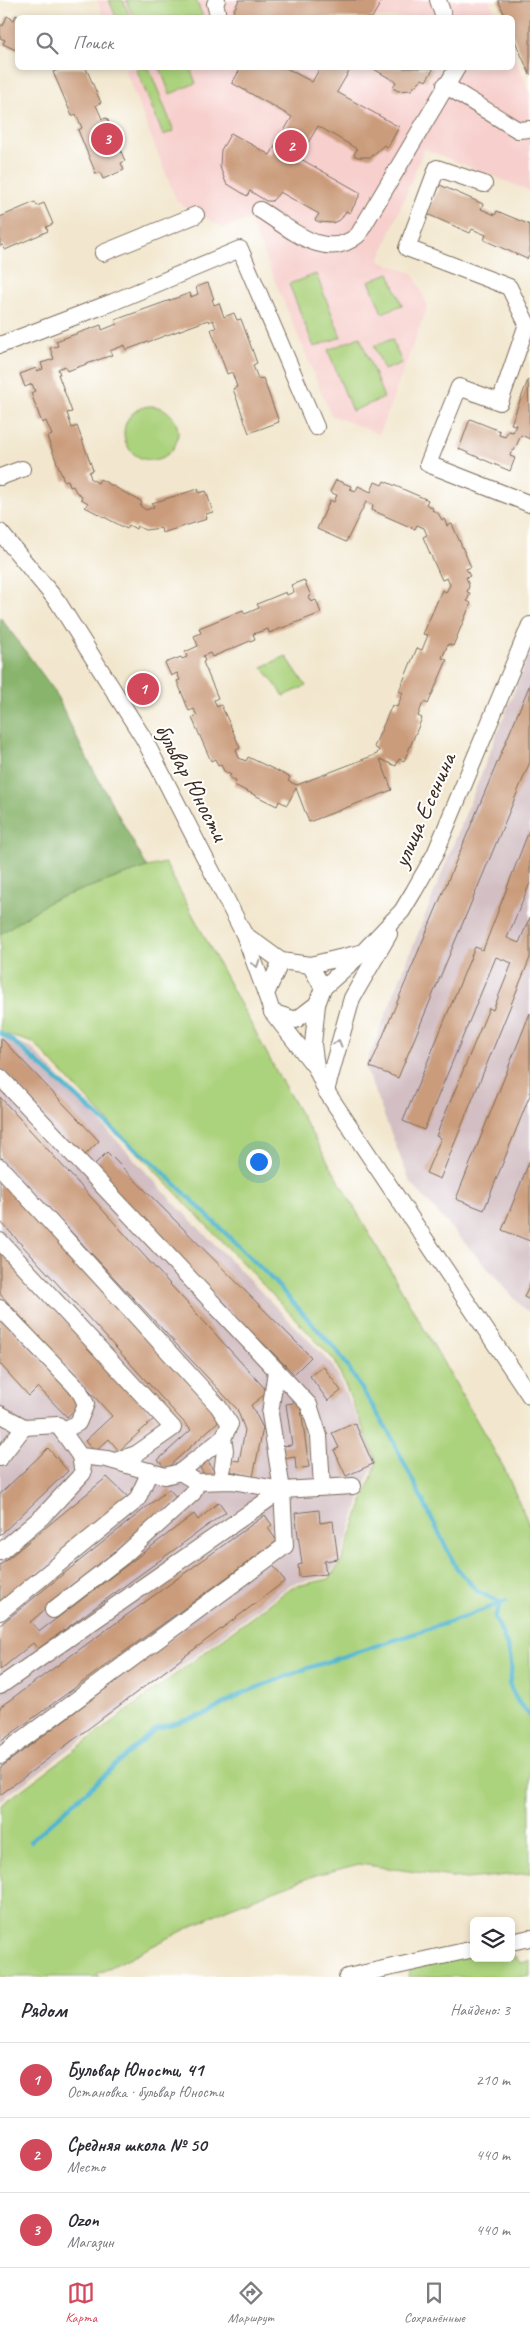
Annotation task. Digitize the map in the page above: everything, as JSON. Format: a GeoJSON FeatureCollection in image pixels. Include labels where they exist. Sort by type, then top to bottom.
{"type":"FeatureCollection","features":[{"type":"Feature","properties":{"kind":"street"},"geometry":{"type":"LineString","coordinates":[[438,0],[443,15]]}},
{"type":"Feature","properties":{"kind":"street"},"geometry":{"type":"LineString","coordinates":[[260,210],[318,245],[329,247],[349,243],[358,235],[456,70]]}},
{"type":"Feature","properties":{"kind":"street"},"geometry":{"type":"LineString","coordinates":[[445,85],[518,130],[530,129]]}},
{"type":"Feature","properties":{"kind":"street"},"geometry":{"type":"LineString","coordinates":[[484,184],[437,168],[407,248],[509,287],[527,324],[500,402],[459,387],[428,464],[530,504]]}},
{"type":"Feature","properties":{"kind":"street"},"geometry":{"type":"LineString","coordinates":[[103,253],[196,215]]}},
{"type":"Feature","properties":{"kind":"street"},"geometry":{"type":"LineString","coordinates":[[0,345],[113,302],[240,249],[316,427]]}},
{"type":"Feature","properties":{"kind":"street"},"geometry":{"type":"LineString","coordinates":[[0,477],[22,469]]}},
{"type":"Feature","properties":{"kind":"street","name":"бульвар Юности"},"geometry":{"type":"LineString","coordinates":[[0,532],[58,602],[144,739],[244,934],[266,994]]}},
{"type":"Feature","properties":{"kind":"street","name":"улица Есенина"},"geometry":{"type":"LineString","coordinates":[[323,988],[362,953],[402,912],[435,854],[530,625]]}},
{"type":"Feature","properties":{"kind":"street"},"geometry":{"type":"LineString","coordinates":[[326,1091],[352,998],[402,912]]}},
{"type":"Feature","properties":{"kind":"street"},"geometry":{"type":"LineString","coordinates":[[244,934],[281,961],[310,964],[362,953]]}},
{"type":"Feature","properties":{"kind":"street"},"geometry":{"type":"LineString","coordinates":[[281,961],[266,994],[272,1012],[316,1068],[326,1091],[530,1396]]}},
{"type":"Feature","properties":{"kind":"street"},"geometry":{"type":"LineString","coordinates":[[310,964],[323,988],[317,1004],[313,1044],[316,1068]]}},
{"type":"Feature","properties":{"kind":"street"},"geometry":{"type":"LineString","coordinates":[[272,1012],[296,1020],[317,1004]]}},
{"type":"Feature","properties":{"kind":"street"},"geometry":{"type":"LineString","coordinates":[[0,1077],[309,1405],[319,1436],[322,1486]]}},
{"type":"Feature","properties":{"kind":"street"},"geometry":{"type":"LineString","coordinates":[[0,1167],[218,1406],[230,1424],[223,1438],[180,1472],[165,1476],[115,1461],[80,1456]]}},
{"type":"Feature","properties":{"kind":"street"},"geometry":{"type":"LineString","coordinates":[[0,1241],[174,1428],[136,1454],[115,1461]]}},
{"type":"Feature","properties":{"kind":"street"},"geometry":{"type":"LineString","coordinates":[[0,1308],[79,1390],[86,1404],[78,1423],[62,1431]]}},
{"type":"Feature","properties":{"kind":"street"},"geometry":{"type":"LineString","coordinates":[[0,1756],[285,1546],[282,1490],[270,1414],[276,1370]]}},
{"type":"Feature","properties":{"kind":"street"},"geometry":{"type":"LineString","coordinates":[[0,1414],[24,1427],[58,1425],[80,1456],[83,1472],[43,1516],[0,1552]]}},
{"type":"Feature","properties":{"kind":"street"},"geometry":{"type":"LineString","coordinates":[[0,1458],[24,1427]]}},
{"type":"Feature","properties":{"kind":"street"},"geometry":{"type":"LineString","coordinates":[[221,1481],[225,1450],[223,1438]]}},
{"type":"Feature","properties":{"kind":"street"},"geometry":{"type":"LineString","coordinates":[[0,1612],[137,1500],[150,1471]]}},
{"type":"Feature","properties":{"kind":"street"},"geometry":{"type":"LineString","coordinates":[[180,1472],[197,1482],[221,1481],[282,1490],[322,1486],[353,1486]]}},
{"type":"Feature","properties":{"kind":"street"},"geometry":{"type":"LineString","coordinates":[[52,1610],[129,1550],[193,1492],[197,1482]]}},
{"type":"Feature","properties":{"kind":"street"},"geometry":{"type":"LineString","coordinates":[[0,1686],[282,1490]]}},
{"type":"Feature","properties":{"kind":"street"},"geometry":{"type":"LineString","coordinates":[[515,1941],[530,1938]]}},
{"type":"Feature","properties":{"kind":"street"},"geometry":{"type":"LineString","coordinates":[[347,1977],[470,1950]]}},
{"type":"Feature","properties":{"kind":"shaded area"},"geometry":{"type":"Polygon","coordinates":[[[97,0],[489,0],[496,15],[103,15],[97,0]]]}},
{"type":"Feature","properties":{"kind":"shaded area"},"geometry":{"type":"Polygon","coordinates":[[[515,58],[530,91],[530,191],[424,149],[379,261],[413,273],[428,306],[379,434],[331,415],[249,219],[224,228],[177,202],[125,70],[515,70],[515,58]]]}},
{"type":"Feature","properties":{"kind":"shaded area"},"geometry":{"type":"Polygon","coordinates":[[[530,651],[530,1312],[524,1309],[410,1182],[365,1067],[530,651]]]}},
{"type":"Feature","properties":{"kind":"shaded area"},"geometry":{"type":"Polygon","coordinates":[[[0,1038],[31,1047],[179,1208],[332,1364],[377,1462],[367,1478],[340,1560],[328,1576],[291,1584],[0,1801],[0,1038]]]}},
{"type":"Feature","properties":{"kind":"green space"},"geometry":{"type":"Polygon","coordinates":[[[109,0],[123,0],[129,15],[115,15],[109,0]]]}},
{"type":"Feature","properties":{"kind":"green space"},"geometry":{"type":"Polygon","coordinates":[[[126,0],[196,0],[202,15],[132,15],[126,0]]]}},
{"type":"Feature","properties":{"kind":"green space"},"geometry":{"type":"Polygon","coordinates":[[[137,70],[150,70],[174,131],[163,135],[137,70]]]}},
{"type":"Feature","properties":{"kind":"green space"},"geometry":{"type":"Polygon","coordinates":[[[161,70],[191,70],[196,83],[170,94],[161,70]]]}},
{"type":"Feature","properties":{"kind":"green space"},"geometry":{"type":"Polygon","coordinates":[[[389,273],[402,305],[382,313],[369,281],[389,273]]]}},
{"type":"Feature","properties":{"kind":"green space"},"geometry":{"type":"Polygon","coordinates":[[[316,274],[341,337],[314,347],[289,284],[316,274]]]}},
{"type":"Feature","properties":{"kind":"green space"},"geometry":{"type":"Polygon","coordinates":[[[360,337],[384,398],[352,411],[328,350],[360,337]]]}},
{"type":"Feature","properties":{"kind":"green space"},"geometry":{"type":"Polygon","coordinates":[[[392,339],[402,363],[384,370],[374,346],[392,339]]]}},
{"type":"Feature","properties":{"kind":"green space"},"geometry":{"type":"Polygon","coordinates":[[[146,406],[156,406],[166,410],[174,418],[178,433],[174,448],[166,456],[156,460],[146,460],[136,456],[128,448],[124,438],[124,428],[128,418],[136,410],[146,406]]]}},
{"type":"Feature","properties":{"kind":"green space"},"geometry":{"type":"Polygon","coordinates":[[[0,617],[54,690],[83,751],[147,867],[50,901],[0,934],[0,617]]]}},
{"type":"Feature","properties":{"kind":"green space"},"geometry":{"type":"Polygon","coordinates":[[[286,656],[306,686],[284,696],[262,667],[286,656]]]}},
{"type":"Feature","properties":{"kind":"green space"},"geometry":{"type":"Polygon","coordinates":[[[165,863],[281,1080],[504,1468],[530,1527],[530,1873],[466,1879],[359,1864],[316,1875],[228,1908],[97,1974],[100,1977],[0,1977],[0,1806],[292,1587],[329,1579],[342,1560],[377,1462],[335,1361],[34,1043],[0,1033],[0,934],[50,901],[147,867],[165,863]]]}},
{"type":"Feature","properties":{"kind":"green space"},"geometry":{"type":"Polygon","coordinates":[[[470,1953],[470,1962],[515,1962],[515,1958],[521,1963],[530,1961],[530,1977],[408,1977],[410,1965],[470,1953]]]}},
{"type":"Feature","properties":{"kind":"building"},"geometry":{"type":"Polygon","coordinates":[[[239,0],[382,0],[374,15],[238,15],[233,12],[239,0]]]}},
{"type":"Feature","properties":{"kind":"building"},"geometry":{"type":"Polygon","coordinates":[[[498,0],[530,0],[530,75],[515,41],[515,15],[505,15],[498,0]]]}},
{"type":"Feature","properties":{"kind":"building"},"geometry":{"type":"Polygon","coordinates":[[[7,16],[14,20],[15,18],[15,50],[3,44],[5,40],[0,38],[0,24],[3,26],[7,16]]]}},
{"type":"Feature","properties":{"kind":"building"},"geometry":{"type":"Polygon","coordinates":[[[58,70],[87,70],[101,103],[96,105],[102,119],[107,118],[125,161],[121,163],[124,170],[103,179],[100,172],[96,174],[78,130],[82,128],[76,114],[72,116],[53,72],[58,70]]]}},
{"type":"Feature","properties":{"kind":"building"},"geometry":{"type":"Polygon","coordinates":[[[240,70],[290,70],[312,82],[319,70],[350,70],[337,92],[399,127],[388,147],[384,145],[371,157],[358,157],[354,155],[357,149],[318,126],[299,158],[361,193],[350,213],[346,211],[341,219],[333,223],[319,222],[315,220],[319,214],[280,192],[272,201],[266,201],[250,191],[247,196],[226,183],[220,167],[221,150],[231,133],[270,155],[292,117],[232,83],[240,70]]]}},
{"type":"Feature","properties":{"kind":"building"},"geometry":{"type":"Polygon","coordinates":[[[375,70],[433,70],[426,81],[422,79],[411,90],[398,91],[393,88],[396,82],[375,70]]]}},
{"type":"Feature","properties":{"kind":"building"},"geometry":{"type":"Polygon","coordinates":[[[440,185],[483,204],[481,209],[495,215],[497,211],[530,225],[530,255],[527,259],[484,240],[486,235],[472,229],[470,233],[427,214],[440,185]]]}},
{"type":"Feature","properties":{"kind":"building"},"geometry":{"type":"Polygon","coordinates":[[[35,202],[37,206],[44,203],[53,224],[46,227],[48,231],[5,250],[3,245],[0,246],[0,217],[35,202]]]}},
{"type":"Feature","properties":{"kind":"building"},"geometry":{"type":"Polygon","coordinates":[[[208,283],[214,299],[212,299],[214,305],[219,303],[224,317],[234,313],[237,320],[241,319],[257,363],[253,365],[258,379],[263,378],[279,422],[249,433],[233,389],[237,387],[232,372],[227,374],[211,329],[216,328],[213,320],[209,322],[208,320],[126,350],[125,345],[110,351],[112,355],[67,371],[65,366],[58,369],[60,374],[58,374],[72,412],[67,413],[72,428],[77,426],[93,470],[89,472],[91,479],[98,483],[100,479],[142,502],[140,506],[146,510],[154,507],[152,503],[198,489],[199,493],[206,491],[213,512],[206,514],[207,519],[162,533],[161,528],[145,530],[137,526],[136,529],[129,525],[127,529],[85,507],[88,503],[81,499],[82,496],[76,492],[73,486],[70,487],[68,480],[64,481],[47,437],[52,435],[46,421],[42,423],[31,393],[35,391],[32,384],[25,387],[20,374],[36,368],[37,371],[43,369],[41,363],[54,359],[50,348],[58,346],[56,341],[101,325],[102,330],[117,324],[115,320],[190,293],[191,297],[198,294],[196,287],[208,283]]]}},
{"type":"Feature","properties":{"kind":"building"},"geometry":{"type":"Polygon","coordinates":[[[528,380],[530,439],[521,435],[510,456],[515,458],[510,471],[459,449],[470,419],[500,431],[499,435],[505,437],[508,431],[513,432],[516,425],[511,424],[528,380]]]}},
{"type":"Feature","properties":{"kind":"building"},"geometry":{"type":"Polygon","coordinates":[[[336,480],[351,486],[350,489],[356,491],[358,486],[371,492],[375,482],[382,485],[384,481],[428,500],[426,504],[438,513],[442,520],[444,519],[447,526],[452,524],[471,567],[466,569],[470,576],[466,577],[469,586],[467,592],[470,593],[467,601],[471,603],[453,646],[448,644],[442,658],[447,660],[428,704],[424,702],[422,705],[418,716],[422,718],[404,761],[399,759],[396,766],[380,759],[392,790],[309,822],[296,788],[287,805],[279,801],[277,806],[234,785],[236,781],[229,777],[231,775],[224,771],[221,765],[218,766],[215,759],[211,761],[192,718],[197,716],[194,709],[189,711],[177,681],[180,680],[177,673],[171,676],[165,663],[181,657],[182,659],[187,657],[185,652],[198,646],[194,636],[201,633],[199,628],[243,610],[245,614],[259,608],[257,604],[286,592],[287,595],[294,592],[291,585],[304,580],[311,596],[308,597],[311,602],[316,600],[321,613],[269,633],[268,629],[253,634],[255,639],[212,657],[210,653],[203,656],[205,661],[203,662],[218,698],[214,700],[217,707],[221,705],[231,727],[240,748],[236,750],[239,758],[246,761],[248,757],[290,777],[288,781],[297,785],[377,754],[379,750],[374,747],[392,705],[397,707],[403,693],[399,691],[417,648],[422,650],[428,635],[423,634],[442,590],[446,592],[450,585],[447,578],[442,580],[423,537],[427,535],[424,528],[417,525],[415,529],[392,519],[372,510],[373,505],[366,502],[346,542],[317,529],[330,500],[334,502],[337,495],[330,492],[336,480]]]}},
{"type":"Feature","properties":{"kind":"building"},"geometry":{"type":"Polygon","coordinates":[[[530,684],[530,762],[398,1078],[370,1067],[530,684]]]}},
{"type":"Feature","properties":{"kind":"building"},"geometry":{"type":"Polygon","coordinates":[[[530,828],[530,883],[507,938],[519,943],[530,917],[530,958],[440,1179],[426,1173],[441,1138],[436,1136],[489,1008],[493,1010],[512,963],[496,957],[424,1130],[403,1121],[475,947],[483,950],[530,828]]]}},
{"type":"Feature","properties":{"kind":"building"},"geometry":{"type":"Polygon","coordinates":[[[530,1013],[530,1095],[484,1210],[456,1199],[530,1013]]]}},
{"type":"Feature","properties":{"kind":"building"},"geometry":{"type":"Polygon","coordinates":[[[1,1038],[99,1141],[84,1156],[0,1067],[1,1038]]]}},
{"type":"Feature","properties":{"kind":"building"},"geometry":{"type":"Polygon","coordinates":[[[0,1097],[268,1392],[251,1405],[263,1428],[253,1477],[229,1471],[231,1460],[239,1461],[245,1430],[237,1409],[0,1156],[0,1097]]]}},
{"type":"Feature","properties":{"kind":"building"},"geometry":{"type":"Polygon","coordinates":[[[107,1152],[311,1357],[294,1374],[89,1170],[107,1152]]]}},
{"type":"Feature","properties":{"kind":"building"},"geometry":{"type":"Polygon","coordinates":[[[530,1160],[530,1241],[502,1230],[530,1160]]]}},
{"type":"Feature","properties":{"kind":"building"},"geometry":{"type":"Polygon","coordinates":[[[0,1175],[222,1418],[166,1469],[158,1460],[191,1430],[0,1221],[0,1175]]]}},
{"type":"Feature","properties":{"kind":"building"},"geometry":{"type":"Polygon","coordinates":[[[0,1250],[155,1418],[119,1451],[109,1439],[95,1452],[85,1441],[112,1416],[0,1294],[0,1250]]]}},
{"type":"Feature","properties":{"kind":"building"},"geometry":{"type":"Polygon","coordinates":[[[530,1283],[530,1300],[524,1297],[530,1283]]]}},
{"type":"Feature","properties":{"kind":"building"},"geometry":{"type":"Polygon","coordinates":[[[0,1317],[81,1404],[67,1417],[38,1387],[29,1396],[0,1364],[0,1317]]]}},
{"type":"Feature","properties":{"kind":"building"},"geometry":{"type":"Polygon","coordinates":[[[323,1366],[341,1391],[328,1401],[310,1376],[323,1366]]]}},
{"type":"Feature","properties":{"kind":"building"},"geometry":{"type":"Polygon","coordinates":[[[300,1402],[309,1467],[296,1469],[295,1457],[283,1459],[281,1446],[292,1445],[286,1404],[300,1402]]]}},
{"type":"Feature","properties":{"kind":"building"},"geometry":{"type":"Polygon","coordinates":[[[355,1423],[373,1464],[346,1476],[334,1450],[339,1448],[332,1433],[355,1423]]]}},
{"type":"Feature","properties":{"kind":"building"},"geometry":{"type":"Polygon","coordinates":[[[48,1448],[68,1471],[0,1535],[0,1494],[48,1448]]]}},
{"type":"Feature","properties":{"kind":"building"},"geometry":{"type":"Polygon","coordinates":[[[207,1459],[216,1475],[207,1480],[198,1464],[207,1459]]]}},
{"type":"Feature","properties":{"kind":"building"},"geometry":{"type":"Polygon","coordinates":[[[107,1477],[129,1498],[0,1602],[0,1565],[107,1477]]]}},
{"type":"Feature","properties":{"kind":"building"},"geometry":{"type":"Polygon","coordinates":[[[169,1489],[178,1499],[30,1622],[40,1631],[194,1514],[198,1520],[219,1502],[226,1512],[38,1649],[33,1643],[0,1670],[0,1625],[169,1489]]]}},
{"type":"Feature","properties":{"kind":"building"},"geometry":{"type":"Polygon","coordinates":[[[319,1510],[320,1523],[333,1521],[338,1559],[324,1561],[326,1574],[299,1577],[298,1565],[302,1564],[295,1513],[319,1510]]]}},
{"type":"Feature","properties":{"kind":"building"},"geometry":{"type":"Polygon","coordinates":[[[265,1515],[272,1525],[268,1528],[277,1541],[0,1742],[0,1707],[265,1515]]]}},
{"type":"Feature","properties":{"kind":"building"},"geometry":{"type":"Polygon","coordinates":[[[272,1564],[285,1581],[0,1795],[0,1768],[272,1564]]]}},
{"type":"Feature","properties":{"kind":"waterway"},"geometry":{"type":"LineString","coordinates":[[0,1033],[14,1042],[132,1146],[153,1162],[268,1275],[339,1353],[387,1429],[456,1567],[477,1591],[501,1603],[506,1601]]}},
{"type":"Feature","properties":{"kind":"waterway"},"geometry":{"type":"LineString","coordinates":[[501,1603],[495,1617],[510,1658],[511,1675],[509,1684],[518,1702],[530,1716]]}},
{"type":"Feature","properties":{"kind":"waterway"},"geometry":{"type":"LineString","coordinates":[[31,1841],[157,1728],[204,1715],[243,1693],[308,1668],[456,1620],[501,1603]]}},
{"type":"Feature","properties":{"kind":"place","name":"Ozon"},"geometry":{"type":"Point","coordinates":[107,139]}},
{"type":"Feature","properties":{"kind":"place","name":"Средняя школа № 50"},"geometry":{"type":"Point","coordinates":[291,146]}},
{"type":"Feature","properties":{"kind":"place","name":"Бульвар Юности, 41"},"geometry":{"type":"Point","coordinates":[143,689]}}]}
